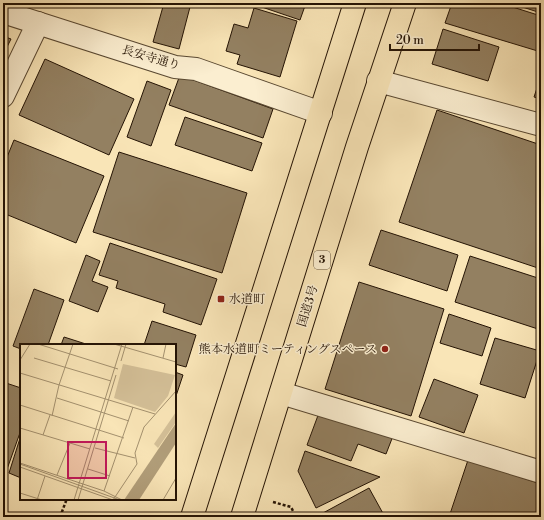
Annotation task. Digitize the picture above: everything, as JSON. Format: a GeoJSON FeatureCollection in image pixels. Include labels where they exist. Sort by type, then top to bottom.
{"type":"FeatureCollection","features":[{"type":"Feature","properties":{"kind":"highway"},"geometry":{"type":"LineString","coordinates":[[192,517],[355,3]]}},
{"type":"Feature","properties":{"kind":"highway","name":"国道3号"},"geometry":{"type":"LineString","coordinates":[[242,517],[378,81],[405,3]]}},
{"type":"Feature","properties":{"kind":"street","name":"長安寺通り"},"geometry":{"type":"LineString","coordinates":[[3,12],[175,67],[196,69],[321,113]]}},
{"type":"Feature","properties":{"kind":"street"},"geometry":{"type":"LineString","coordinates":[[3,96],[38,23]]}},
{"type":"Feature","properties":{"kind":"street"},"geometry":{"type":"LineString","coordinates":[[378,81],[541,125]]}},
{"type":"Feature","properties":{"kind":"street"},"geometry":{"type":"LineString","coordinates":[[281,393],[541,472]]}},
{"type":"Feature","properties":{"kind":"path"},"geometry":{"type":"LineString","coordinates":[[60,517],[66,501],[68,500]]}},
{"type":"Feature","properties":{"kind":"building"},"geometry":{"type":"Polygon","coordinates":[[[164,3],[183,3],[183,6],[190,7],[179,49],[153,42],[164,3]]]}},
{"type":"Feature","properties":{"kind":"building"},"geometry":{"type":"Polygon","coordinates":[[[250,3],[306,3],[300,20],[250,3]]]}},
{"type":"Feature","properties":{"kind":"building"},"geometry":{"type":"Polygon","coordinates":[[[452,3],[500,3],[541,16],[541,52],[445,23],[452,3]]]}},
{"type":"Feature","properties":{"kind":"building"},"geometry":{"type":"Polygon","coordinates":[[[510,3],[541,3],[541,13],[510,3]]]}},
{"type":"Feature","properties":{"kind":"building"},"geometry":{"type":"Polygon","coordinates":[[[254,8],[297,21],[280,77],[237,64],[240,55],[226,51],[234,24],[248,28],[254,8]]]}},
{"type":"Feature","properties":{"kind":"building"},"geometry":{"type":"Polygon","coordinates":[[[443,29],[499,47],[488,81],[432,64],[443,29]]]}},
{"type":"Feature","properties":{"kind":"building"},"geometry":{"type":"Polygon","coordinates":[[[3,36],[11,39],[3,55],[3,36]]]}},
{"type":"Feature","properties":{"kind":"building"},"geometry":{"type":"Polygon","coordinates":[[[45,59],[134,99],[109,155],[19,115],[45,59]]]}},
{"type":"Feature","properties":{"kind":"building"},"geometry":{"type":"Polygon","coordinates":[[[180,75],[273,109],[263,138],[169,105],[180,75]]]}},
{"type":"Feature","properties":{"kind":"building"},"geometry":{"type":"Polygon","coordinates":[[[541,76],[541,99],[534,97],[541,76]]]}},
{"type":"Feature","properties":{"kind":"building"},"geometry":{"type":"Polygon","coordinates":[[[147,81],[171,90],[151,146],[127,137],[147,81]]]}},
{"type":"Feature","properties":{"kind":"building"},"geometry":{"type":"Polygon","coordinates":[[[437,110],[541,145],[541,269],[399,222],[437,110]]]}},
{"type":"Feature","properties":{"kind":"building"},"geometry":{"type":"Polygon","coordinates":[[[185,117],[262,143],[252,171],[175,145],[185,117]]]}},
{"type":"Feature","properties":{"kind":"building"},"geometry":{"type":"Polygon","coordinates":[[[14,140],[104,176],[76,243],[3,213],[3,167],[14,140]]]}},
{"type":"Feature","properties":{"kind":"building"},"geometry":{"type":"Polygon","coordinates":[[[119,152],[247,193],[222,273],[93,232],[119,152]]]}},
{"type":"Feature","properties":{"kind":"building"},"geometry":{"type":"Polygon","coordinates":[[[381,230],[458,255],[447,291],[369,265],[381,230]]]}},
{"type":"Feature","properties":{"kind":"building"},"geometry":{"type":"Polygon","coordinates":[[[110,243],[217,279],[201,325],[163,312],[165,304],[116,288],[118,281],[99,275],[110,243]]]}},
{"type":"Feature","properties":{"kind":"building"},"geometry":{"type":"Polygon","coordinates":[[[86,255],[100,261],[92,281],[108,287],[98,312],[69,301],[86,255]]]}},
{"type":"Feature","properties":{"kind":"building"},"geometry":{"type":"Polygon","coordinates":[[[470,256],[541,279],[541,330],[455,302],[470,256]]]}},
{"type":"Feature","properties":{"kind":"building","name":"熊本水道町ミーティングスペース"},"geometry":{"type":"Polygon","coordinates":[[[359,282],[444,309],[411,416],[325,389],[359,282]]]}},
{"type":"Feature","properties":{"kind":"building"},"geometry":{"type":"Polygon","coordinates":[[[34,289],[64,300],[48,344],[20,344],[20,349],[13,346],[34,289]]]}},
{"type":"Feature","properties":{"kind":"building"},"geometry":{"type":"Polygon","coordinates":[[[449,314],[491,328],[482,356],[440,343],[449,314]]]}},
{"type":"Feature","properties":{"kind":"building"},"geometry":{"type":"Polygon","coordinates":[[[152,321],[196,335],[186,367],[176,364],[176,344],[144,344],[152,321]]]}},
{"type":"Feature","properties":{"kind":"building"},"geometry":{"type":"Polygon","coordinates":[[[64,337],[86,344],[61,344],[64,337]]]}},
{"type":"Feature","properties":{"kind":"building"},"geometry":{"type":"Polygon","coordinates":[[[495,338],[540,351],[525,398],[480,384],[495,338]]]}},
{"type":"Feature","properties":{"kind":"building"},"geometry":{"type":"Polygon","coordinates":[[[176,372],[183,375],[176,396],[176,372]]]}},
{"type":"Feature","properties":{"kind":"building"},"geometry":{"type":"Polygon","coordinates":[[[434,379],[478,395],[464,433],[419,417],[434,379]]]}},
{"type":"Feature","properties":{"kind":"building"},"geometry":{"type":"Polygon","coordinates":[[[3,382],[20,388],[20,433],[6,472],[3,471],[3,382]]]}},
{"type":"Feature","properties":{"kind":"building"},"geometry":{"type":"Polygon","coordinates":[[[320,410],[393,436],[386,454],[358,444],[351,461],[307,445],[320,410]]]}},
{"type":"Feature","properties":{"kind":"building"},"geometry":{"type":"Polygon","coordinates":[[[20,438],[20,478],[9,473],[20,438]]]}},
{"type":"Feature","properties":{"kind":"building"},"geometry":{"type":"Polygon","coordinates":[[[305,451],[380,477],[316,508],[298,471],[305,451]]]}},
{"type":"Feature","properties":{"kind":"building"},"geometry":{"type":"Polygon","coordinates":[[[468,460],[541,484],[541,517],[449,517],[468,460]]]}},
{"type":"Feature","properties":{"kind":"building"},"geometry":{"type":"Polygon","coordinates":[[[369,488],[385,517],[326,517],[323,513],[369,488]]]}},
{"type":"Feature","properties":{"kind":"place","name":"水道町"},"geometry":{"type":"Point","coordinates":[221,299]}},
{"type":"Feature","properties":{"kind":"place","name":"熊本水道町ミーティングスペース"},"geometry":{"type":"Point","coordinates":[385,349]}}]}
